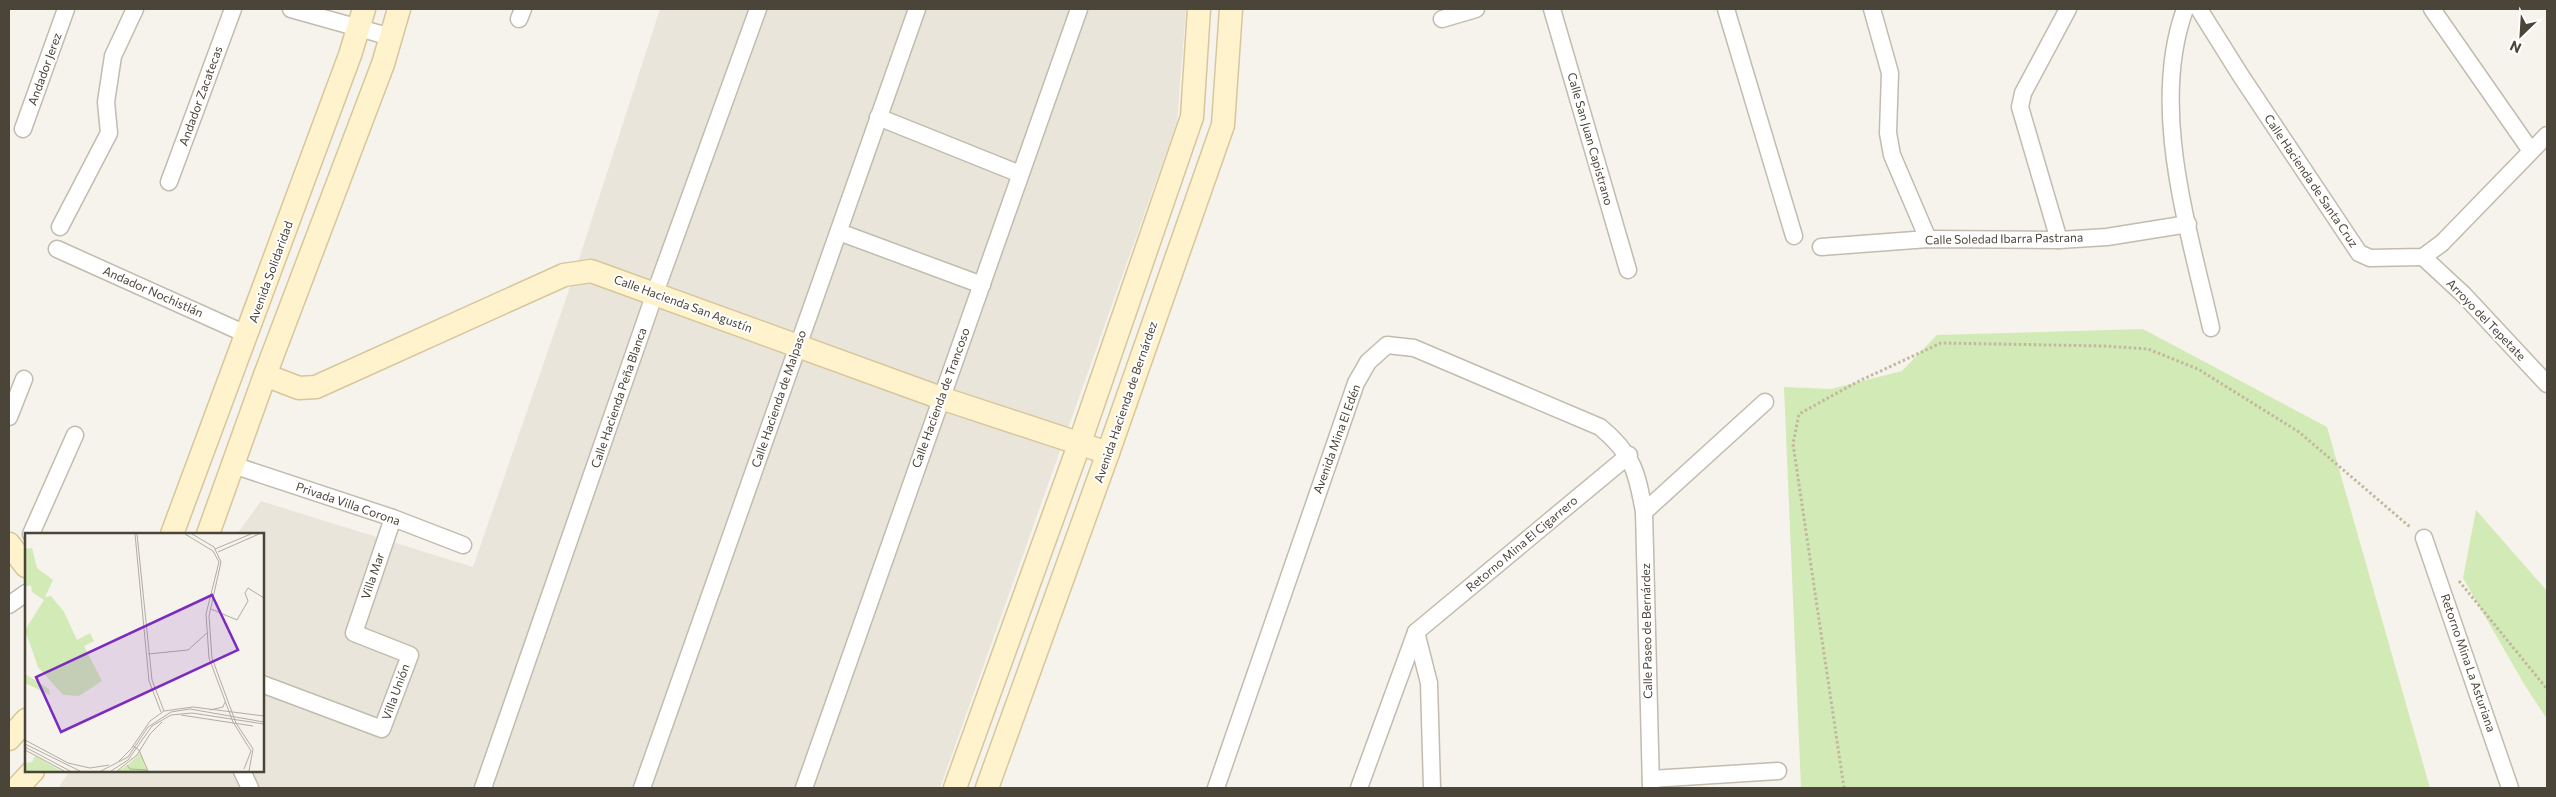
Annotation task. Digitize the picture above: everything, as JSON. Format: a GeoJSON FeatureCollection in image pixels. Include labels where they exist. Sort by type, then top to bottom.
{"type":"FeatureCollection","features":[{"type":"Feature","properties":{"kind":"street","name":"Andador Jerez"},"geometry":{"type":"LineString","coordinates":[[23,129],[66,9]]}},
{"type":"Feature","properties":{"kind":"street"},"geometry":{"type":"LineString","coordinates":[[60,227],[109,133],[106,102],[113,56],[135,9]]}},
{"type":"Feature","properties":{"kind":"street","name":"Andador Zacatecas"},"geometry":{"type":"LineString","coordinates":[[169,182],[233,9]]}},
{"type":"Feature","properties":{"kind":"street"},"geometry":{"type":"LineString","coordinates":[[291,9],[362,18],[392,37]]}},
{"type":"Feature","properties":{"kind":"street"},"geometry":{"type":"LineString","coordinates":[[208,533],[265,375],[392,37],[399,9]]}},
{"type":"Feature","properties":{"kind":"street","name":"Calle Hacienda Peña Blanca"},"geometry":{"type":"LineString","coordinates":[[483,788],[655,293],[758,9]]}},
{"type":"Feature","properties":{"kind":"street","name":"Calle Hacienda de Malpaso"},"geometry":{"type":"LineString","coordinates":[[642,788],[917,9]]}},
{"type":"Feature","properties":{"kind":"street","name":"Calle Hacienda de Trancoso"},"geometry":{"type":"LineString","coordinates":[[804,788],[1079,9]]}},
{"type":"Feature","properties":{"kind":"street"},"geometry":{"type":"LineString","coordinates":[[955,788],[1079,445],[1192,117],[1199,9]]}},
{"type":"Feature","properties":{"kind":"street","name":"Avenida Hacienda de Bernárdez"},"geometry":{"type":"LineString","coordinates":[[987,788],[1108,454],[1223,125],[1231,9]]}},
{"type":"Feature","properties":{"kind":"street"},"geometry":{"type":"LineString","coordinates":[[1442,19],[1476,9]]}},
{"type":"Feature","properties":{"kind":"street","name":"Calle San Juan Capistrano"},"geometry":{"type":"LineString","coordinates":[[1552,9],[1628,270]]}},
{"type":"Feature","properties":{"kind":"street"},"geometry":{"type":"LineString","coordinates":[[1726,9],[1794,236]]}},
{"type":"Feature","properties":{"kind":"street"},"geometry":{"type":"LineString","coordinates":[[1872,9],[1890,73],[1888,133],[1892,155],[1928,239]]}},
{"type":"Feature","properties":{"kind":"street"},"geometry":{"type":"LineString","coordinates":[[2058,240],[2020,107],[2023,93],[2068,9]]}},
{"type":"Feature","properties":{"kind":"street"},"geometry":{"type":"LineString","coordinates":[[2185,9],[2177,31],[2172,88],[2173,157],[2212,328]]}},
{"type":"Feature","properties":{"kind":"street","name":"Calle Hacienda de Santa Cruz"},"geometry":{"type":"LineString","coordinates":[[2199,9],[2240,76],[2359,253],[2370,258],[2423,257]]}},
{"type":"Feature","properties":{"kind":"street"},"geometry":{"type":"LineString","coordinates":[[2432,9],[2531,151]]}},
{"type":"Feature","properties":{"kind":"street","name":"Avenida Solidaridad"},"geometry":{"type":"LineString","coordinates":[[172,533],[248,335],[362,18]]}},
{"type":"Feature","properties":{"kind":"street"},"geometry":{"type":"LineString","coordinates":[[878,117],[1020,174]]}},
{"type":"Feature","properties":{"kind":"street"},"geometry":{"type":"LineString","coordinates":[[2423,257],[2442,243],[2547,135]]}},
{"type":"Feature","properties":{"kind":"street","name":"Calle Soledad Ibarra Pastrana"},"geometry":{"type":"LineString","coordinates":[[1820,247],[1928,239],[2058,240],[2107,237],[2188,224]]}},
{"type":"Feature","properties":{"kind":"street"},"geometry":{"type":"LineString","coordinates":[[839,232],[982,285]]}},
{"type":"Feature","properties":{"kind":"street","name":"Andador Nochistlán"},"geometry":{"type":"LineString","coordinates":[[57,250],[248,335]]}},
{"type":"Feature","properties":{"kind":"street","name":"Arroyo del Tepetate"},"geometry":{"type":"LineString","coordinates":[[2423,257],[2463,294],[2547,384]]}},
{"type":"Feature","properties":{"kind":"street","name":"Calle Hacienda San Agustín"},"geometry":{"type":"LineString","coordinates":[[265,375],[299,388],[316,387],[564,275],[591,270],[941,398],[1108,454]]}},
{"type":"Feature","properties":{"kind":"street","name":"Avenida Mina El Edén"},"geometry":{"type":"LineString","coordinates":[[1216,788],[1356,383],[1368,362],[1387,345],[1414,348],[1600,427],[1617,440],[1629,455],[1637,473]]}},
{"type":"Feature","properties":{"kind":"street"},"geometry":{"type":"LineString","coordinates":[[9,417],[24,379]]}},
{"type":"Feature","properties":{"kind":"street"},"geometry":{"type":"LineString","coordinates":[[1644,512],[1764,402]]}},
{"type":"Feature","properties":{"kind":"street"},"geometry":{"type":"LineString","coordinates":[[31,533],[75,435]]}},
{"type":"Feature","properties":{"kind":"street","name":"Retorno Mina El Cigarrero"},"geometry":{"type":"LineString","coordinates":[[1416,632],[1629,455]]}},
{"type":"Feature","properties":{"kind":"street","name":"Privada Villa Corona"},"geometry":{"type":"LineString","coordinates":[[233,465],[393,518],[463,545]]}},
{"type":"Feature","properties":{"kind":"street","name":"Calle Paseo de Bernárdez"},"geometry":{"type":"LineString","coordinates":[[1637,473],[1644,512],[1651,784]]}},
{"type":"Feature","properties":{"kind":"street","name":"Villa Mar"},"geometry":{"type":"LineString","coordinates":[[393,518],[354,633],[410,655]]}},
{"type":"Feature","properties":{"kind":"street","name":"Retorno Mina La Asturiana"},"geometry":{"type":"LineString","coordinates":[[2424,538],[2510,788]]}},
{"type":"Feature","properties":{"kind":"street"},"geometry":{"type":"LineString","coordinates":[[9,605],[25,594]]}},
{"type":"Feature","properties":{"kind":"street"},"geometry":{"type":"LineString","coordinates":[[1359,788],[1416,632]]}},
{"type":"Feature","properties":{"kind":"street"},"geometry":{"type":"LineString","coordinates":[[1416,632],[1429,683],[1432,788]]}},
{"type":"Feature","properties":{"kind":"street","name":"Villa Unión"},"geometry":{"type":"LineString","coordinates":[[264,685],[382,729],[410,655]]}},
{"type":"Feature","properties":{"kind":"street"},"geometry":{"type":"LineString","coordinates":[[9,740],[25,721]]}},
{"type":"Feature","properties":{"kind":"street"},"geometry":{"type":"LineString","coordinates":[[1651,784],[1778,771]]}},
{"type":"Feature","properties":{"kind":"street"},"geometry":{"type":"LineString","coordinates":[[17,788],[32,772]]}},
{"type":"Feature","properties":{"kind":"street"},"geometry":{"type":"LineString","coordinates":[[242,772],[250,788]]}},
{"type":"Feature","properties":{"kind":"path"},"geometry":{"type":"LineString","coordinates":[[1844,788],[1793,444],[1795,426],[1799,414],[1857,382],[1941,342],[2104,346],[2148,350],[2198,369],[2298,432],[2359,486],[2424,538]]}},
{"type":"Feature","properties":{"kind":"path"},"geometry":{"type":"LineString","coordinates":[[2455,576],[2547,690]]}},
{"type":"Feature","properties":{"kind":"shaded area"},"geometry":{"type":"Polygon","coordinates":[[[660,9],[1186,9],[1177,122],[940,788],[58,788],[69,772],[264,772],[264,533],[238,533],[261,501],[473,567],[569,290],[660,9]]]}},
{"type":"Feature","properties":{"kind":"green space"},"geometry":{"type":"Polygon","coordinates":[[[2143,329],[2327,427],[2430,788],[1801,788],[1784,387],[1831,389],[1902,371],[1937,335],[2143,329]]]}},
{"type":"Feature","properties":{"kind":"green space"},"geometry":{"type":"Polygon","coordinates":[[[2476,510],[2547,591],[2547,719],[2524,684],[2463,578],[2476,510]]]}}]}
